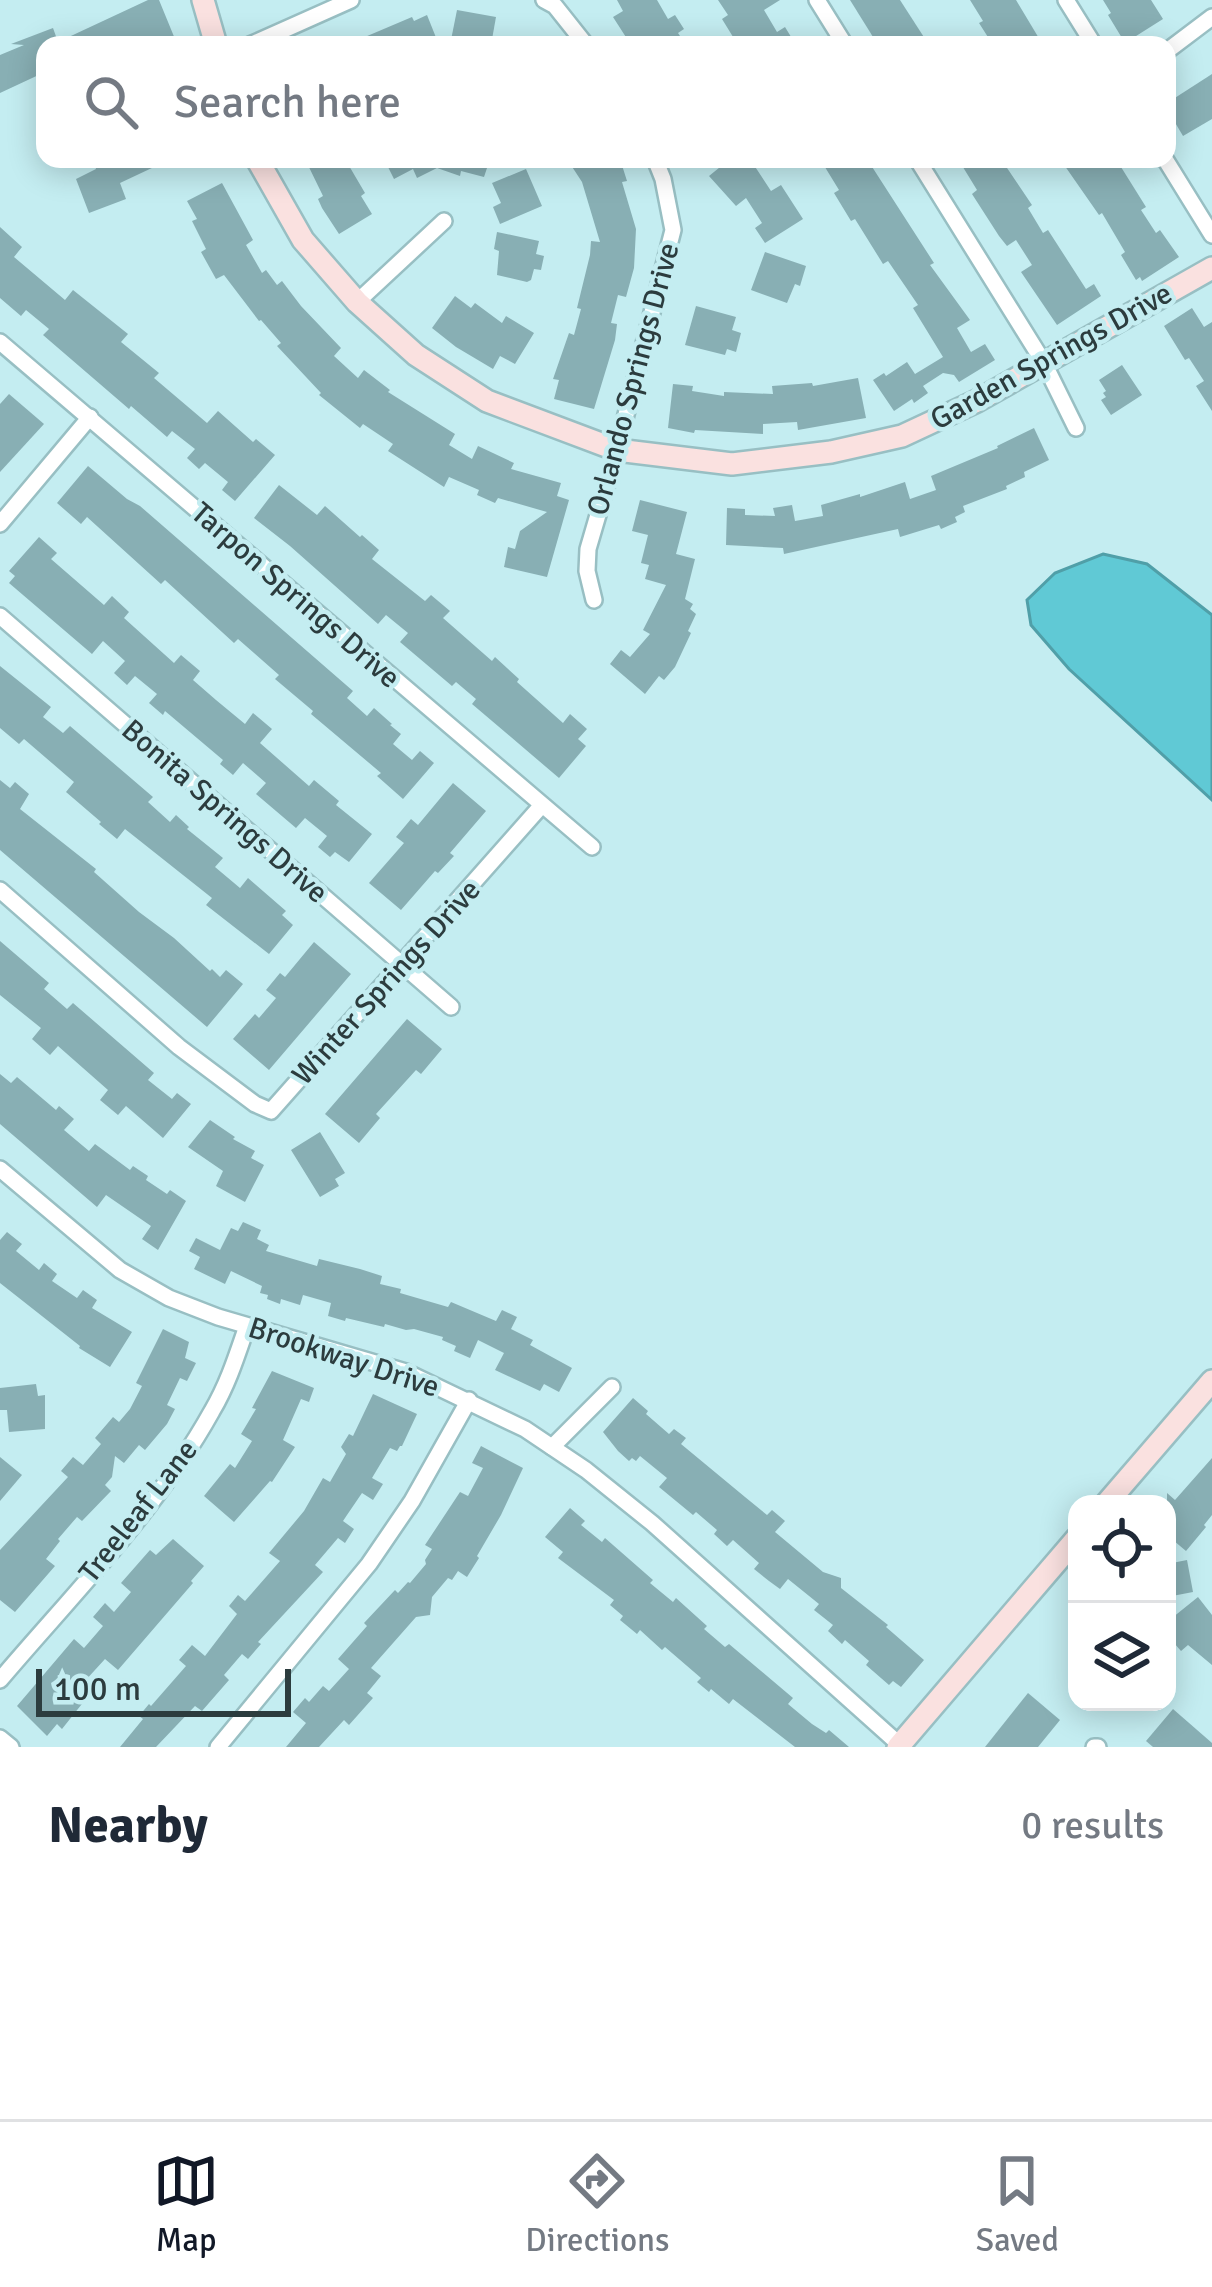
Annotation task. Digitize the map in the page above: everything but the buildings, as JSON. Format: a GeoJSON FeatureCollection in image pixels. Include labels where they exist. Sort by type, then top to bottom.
{"type":"FeatureCollection","features":[{"type":"Feature","properties":{"kind":"street"},"geometry":{"type":"LineString","coordinates":[[202,0],[213,36]]}},
{"type":"Feature","properties":{"kind":"street"},"geometry":{"type":"LineString","coordinates":[[270,36],[351,0]]}},
{"type":"Feature","properties":{"kind":"street"},"geometry":{"type":"LineString","coordinates":[[544,0],[555,6],[579,36]]}},
{"type":"Feature","properties":{"kind":"street"},"geometry":{"type":"LineString","coordinates":[[817,0],[839,36]]}},
{"type":"Feature","properties":{"kind":"street"},"geometry":{"type":"LineString","coordinates":[[1066,0],[1088,36]]}},
{"type":"Feature","properties":{"kind":"street"},"geometry":{"type":"LineString","coordinates":[[1176,44],[1212,17]]}},
{"type":"Feature","properties":{"kind":"street","name":"Garden Springs Drive"},"geometry":{"type":"LineString","coordinates":[[261,168],[303,240],[357,302],[416,355],[487,401],[617,451],[732,464],[831,452],[902,436],[977,401],[1212,268]]}},
{"type":"Feature","properties":{"kind":"street","name":"Orlando Springs Drive"},"geometry":{"type":"LineString","coordinates":[[594,600],[586,571],[588,548],[673,230],[659,168]]}},
{"type":"Feature","properties":{"kind":"street"},"geometry":{"type":"LineString","coordinates":[[922,168],[1044,363],[1076,428]]}},
{"type":"Feature","properties":{"kind":"street"},"geometry":{"type":"LineString","coordinates":[[1171,168],[1212,235]]}},
{"type":"Feature","properties":{"kind":"street"},"geometry":{"type":"LineString","coordinates":[[357,302],[444,221]]}},
{"type":"Feature","properties":{"kind":"street","name":"Tarpon Springs Drive"},"geometry":{"type":"LineString","coordinates":[[0,342],[592,848]]}},
{"type":"Feature","properties":{"kind":"street"},"geometry":{"type":"LineString","coordinates":[[0,524],[90,417]]}},
{"type":"Feature","properties":{"kind":"street","name":"Bonita Springs Drive"},"geometry":{"type":"LineString","coordinates":[[0,616],[451,1006]]}},
{"type":"Feature","properties":{"kind":"street","name":"Winter Springs Drive"},"geometry":{"type":"LineString","coordinates":[[0,890],[179,1047],[254,1104],[271,1111],[542,805]]}},
{"type":"Feature","properties":{"kind":"street","name":"Brookway Drive"},"geometry":{"type":"LineString","coordinates":[[0,1169],[120,1270],[170,1298],[406,1372],[525,1429],[652,1523],[899,1746]]}},
{"type":"Feature","properties":{"kind":"street","name":"Treeleaf Lane"},"geometry":{"type":"LineString","coordinates":[[0,1680],[149,1505],[212,1413],[248,1326]]}},
{"type":"Feature","properties":{"kind":"street"},"geometry":{"type":"LineString","coordinates":[[1114,1495],[1212,1381]]}},
{"type":"Feature","properties":{"kind":"street"},"geometry":{"type":"LineString","coordinates":[[552,1447],[612,1387]]}},
{"type":"Feature","properties":{"kind":"street"},"geometry":{"type":"LineString","coordinates":[[218,1747],[369,1564],[412,1501],[469,1400]]}},
{"type":"Feature","properties":{"kind":"street"},"geometry":{"type":"LineString","coordinates":[[899,1746],[1068,1549]]}},
{"type":"Feature","properties":{"kind":"street"},"geometry":{"type":"LineString","coordinates":[[0,1738],[11,1747]]}},
{"type":"Feature","properties":{"kind":"water"},"geometry":{"type":"Polygon","coordinates":[[[1103,554],[1147,564],[1212,615],[1212,800],[1069,669],[1031,625],[1027,600],[1055,573],[1103,554]]]}}]}
